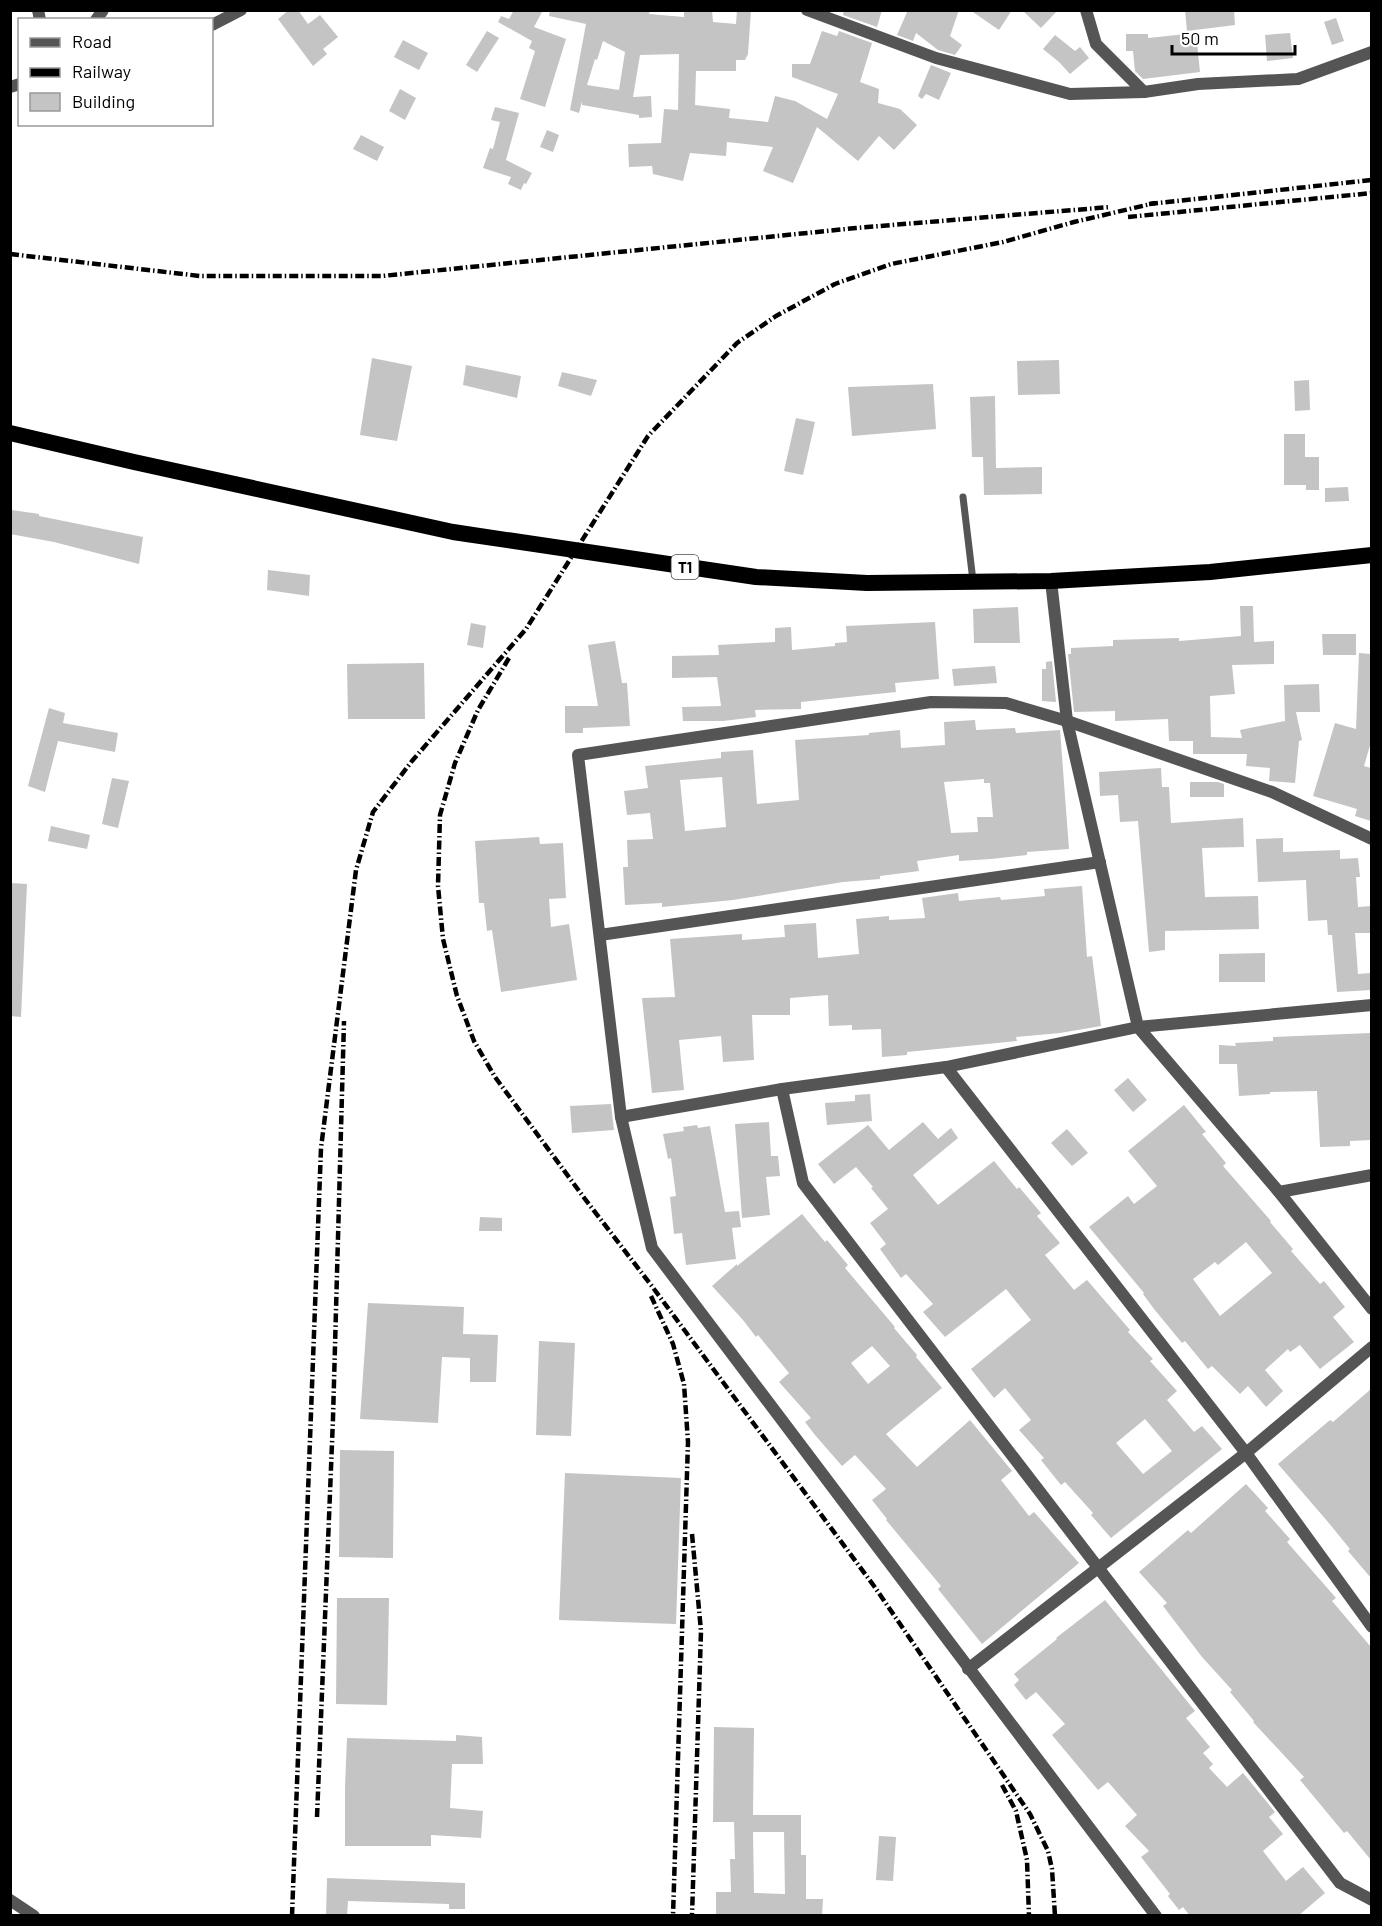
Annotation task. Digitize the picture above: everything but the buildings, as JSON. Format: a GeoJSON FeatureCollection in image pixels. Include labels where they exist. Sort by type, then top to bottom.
{"type":"FeatureCollection","features":[{"type":"Feature","properties":{"kind":"highway","name":"T1"},"geometry":{"type":"LineString","coordinates":[[10,432],[134,462],[453,532],[756,577],[867,583],[1051,581],[1210,572],[1371,555]]}},
{"type":"Feature","properties":{"kind":"street"},"geometry":{"type":"LineString","coordinates":[[213,24],[242,10]]}},
{"type":"Feature","properties":{"kind":"street"},"geometry":{"type":"LineString","coordinates":[[807,10],[936,58],[1070,94],[1144,92],[1198,84],[1298,79],[1371,52]]}},
{"type":"Feature","properties":{"kind":"street"},"geometry":{"type":"LineString","coordinates":[[1086,10],[1096,44],[1144,92]]}},
{"type":"Feature","properties":{"kind":"street"},"geometry":{"type":"LineString","coordinates":[[1051,581],[1067,721],[1138,1027],[1279,1192],[1371,1309]]}},
{"type":"Feature","properties":{"kind":"street"},"geometry":{"type":"LineString","coordinates":[[1156,1916],[652,1248],[621,1117],[578,755],[931,702],[1006,703],[1067,721],[1272,792],[1371,839]]}},
{"type":"Feature","properties":{"kind":"street"},"geometry":{"type":"LineString","coordinates":[[600,935],[1100,862]]}},
{"type":"Feature","properties":{"kind":"street"},"geometry":{"type":"LineString","coordinates":[[621,1117],[782,1089],[946,1067],[1138,1027],[1371,1005]]}},
{"type":"Feature","properties":{"kind":"street"},"geometry":{"type":"LineString","coordinates":[[946,1067],[1246,1453],[1371,1627]]}},
{"type":"Feature","properties":{"kind":"street"},"geometry":{"type":"LineString","coordinates":[[782,1089],[803,1183],[1340,1883],[1371,1900]]}},
{"type":"Feature","properties":{"kind":"street"},"geometry":{"type":"LineString","coordinates":[[1279,1192],[1371,1175]]}},
{"type":"Feature","properties":{"kind":"street"},"geometry":{"type":"LineString","coordinates":[[968,1669],[1246,1453],[1371,1347]]}},
{"type":"Feature","properties":{"kind":"street"},"geometry":{"type":"LineString","coordinates":[[10,1900],[33,1916]]}},
{"type":"Feature","properties":{"kind":"lane"},"geometry":{"type":"LineString","coordinates":[[963,497],[973,581]]}},
{"type":"Feature","properties":{"kind":"railway"},"geometry":{"type":"LineString","coordinates":[[1149,204],[1372,180]]}},
{"type":"Feature","properties":{"kind":"railway"},"geometry":{"type":"LineString","coordinates":[[1128,217],[1372,193]]}},
{"type":"Feature","properties":{"kind":"railway"},"geometry":{"type":"LineString","coordinates":[[292,1916],[321,1148],[356,870],[373,812],[412,761],[526,629],[648,436],[737,343],[776,316],[835,284],[891,264],[1003,242],[1155,203]]}},
{"type":"Feature","properties":{"kind":"railway"},"geometry":{"type":"LineString","coordinates":[[10,254],[200,276],[382,276],[856,228],[1110,207]]}},
{"type":"Feature","properties":{"kind":"railway"},"geometry":{"type":"LineString","coordinates":[[509,658],[478,710],[455,763],[440,815],[438,886],[443,939],[457,996],[474,1041],[495,1077],[874,1586],[1030,1814],[1048,1851],[1052,1869],[1055,1916]]}},
{"type":"Feature","properties":{"kind":"railway"},"geometry":{"type":"LineString","coordinates":[[317,1817],[333,1418],[344,1021]]}},
{"type":"Feature","properties":{"kind":"railway"},"geometry":{"type":"LineString","coordinates":[[651,1296],[673,1344],[684,1384],[688,1442],[673,1916]]}},
{"type":"Feature","properties":{"kind":"railway"},"geometry":{"type":"LineString","coordinates":[[692,1534],[701,1631],[692,1916]]}},
{"type":"Feature","properties":{"kind":"railway"},"geometry":{"type":"LineString","coordinates":[[1002,1785],[1016,1811],[1027,1860],[1029,1916]]}}]}
